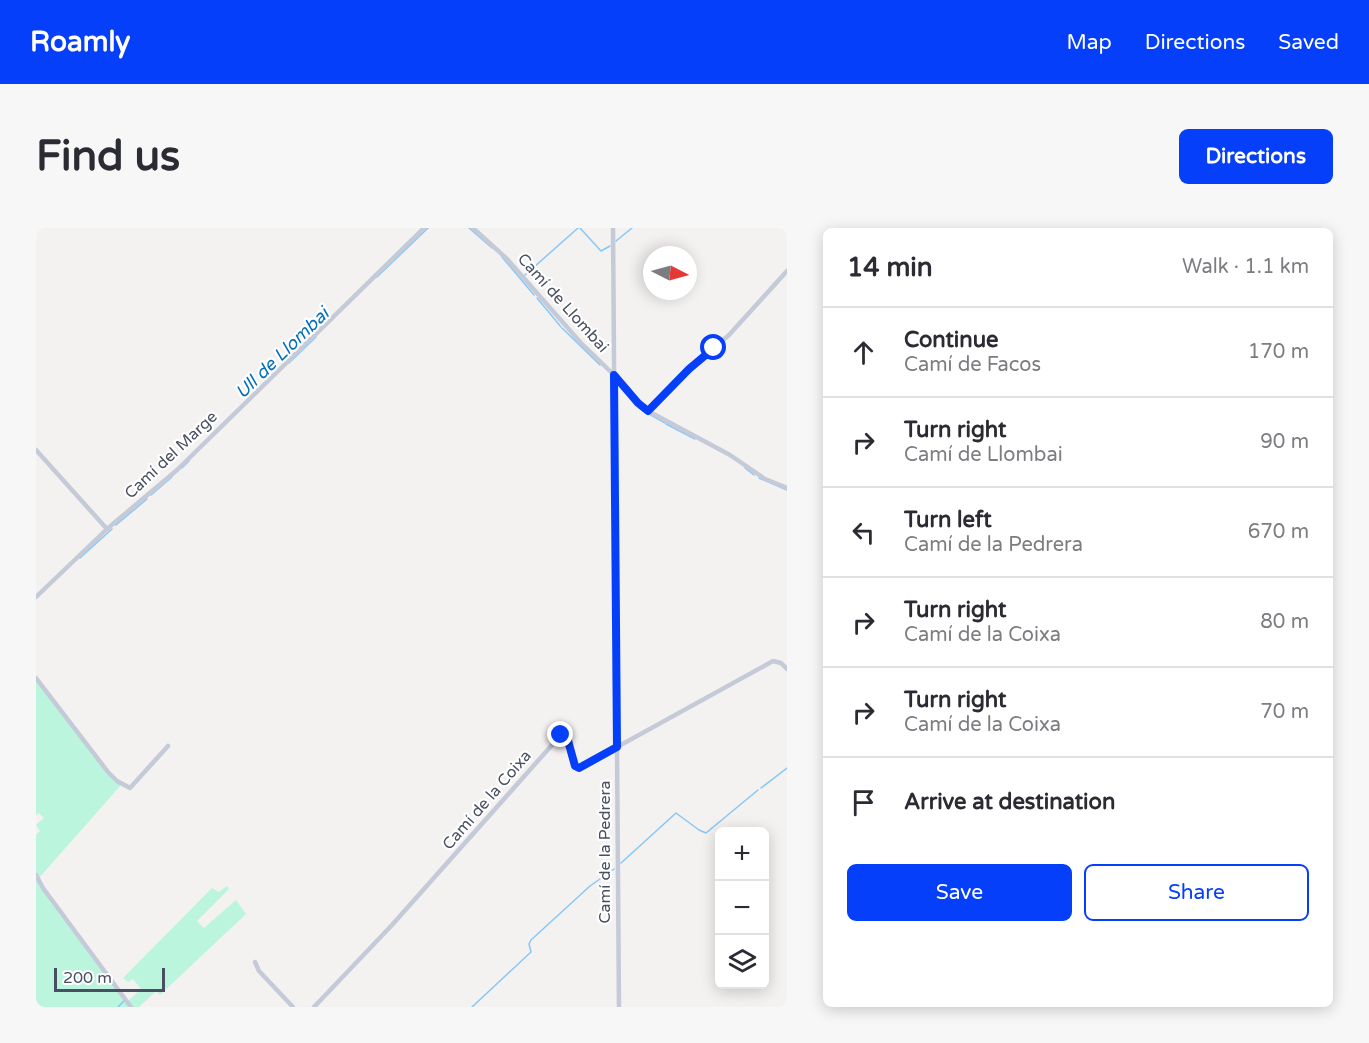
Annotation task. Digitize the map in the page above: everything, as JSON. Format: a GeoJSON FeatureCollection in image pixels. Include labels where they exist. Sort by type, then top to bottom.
{"type":"FeatureCollection","features":[{"type":"Feature","properties":{"kind":"street","name":"Camí del Marge"},"geometry":{"type":"LineString","coordinates":[[36,597],[107,529],[177,470],[424,228]]}},
{"type":"Feature","properties":{"kind":"street","name":"Camí de Llombai"},"geometry":{"type":"LineString","coordinates":[[473,228],[506,258],[564,325],[614,375],[638,403],[648,411],[709,443],[765,479],[787,488]]}},
{"type":"Feature","properties":{"kind":"street","name":"Camí de la Pedrera"},"geometry":{"type":"LineString","coordinates":[[613,228],[619,1007]]}},
{"type":"Feature","properties":{"kind":"street"},"geometry":{"type":"LineString","coordinates":[[648,411],[689,369],[729,335],[787,271]]}},
{"type":"Feature","properties":{"kind":"street"},"geometry":{"type":"LineString","coordinates":[[36,450],[107,529]]}},
{"type":"Feature","properties":{"kind":"street","name":"Camí de la Coixa"},"geometry":{"type":"LineString","coordinates":[[314,1007],[392,925],[560,736],[567,737],[575,766],[579,768],[773,661],[781,663],[787,669]]}},
{"type":"Feature","properties":{"kind":"street"},"geometry":{"type":"LineString","coordinates":[[36,678],[108,772],[129,788],[168,746]]}},
{"type":"Feature","properties":{"kind":"street"},"geometry":{"type":"LineString","coordinates":[[36,875],[43,888],[131,1007]]}},
{"type":"Feature","properties":{"kind":"street"},"geometry":{"type":"LineString","coordinates":[[255,962],[259,971],[293,1007]]}},
{"type":"Feature","properties":{"kind":"green space"},"geometry":{"type":"Polygon","coordinates":[[[36,679],[103,767],[122,784],[38,879],[131,1007],[36,1007],[36,835],[40,831],[36,825],[44,818],[39,813],[36,815],[36,679]]]}},
{"type":"Feature","properties":{"kind":"green space"},"geometry":{"type":"Polygon","coordinates":[[[227,886],[229,889],[197,921],[204,928],[236,900],[246,914],[160,995],[156,991],[139,1007],[132,1007],[128,1001],[141,989],[133,979],[128,982],[123,978],[212,888],[219,892],[227,886]]]}},
{"type":"Feature","properties":{"kind":"waterway","name":"Ull de Llombai"},"geometry":{"type":"LineString","coordinates":[[377,277],[428,228]]}},
{"type":"Feature","properties":{"kind":"waterway","name":"Ull de Llombai"},"geometry":{"type":"LineString","coordinates":[[469,228],[492,248]]}},
{"type":"Feature","properties":{"kind":"waterway"},"geometry":{"type":"LineString","coordinates":[[525,275],[578,228]]}},
{"type":"Feature","properties":{"kind":"waterway"},"geometry":{"type":"LineString","coordinates":[[580,228],[601,251],[610,246]]}},
{"type":"Feature","properties":{"kind":"waterway"},"geometry":{"type":"LineString","coordinates":[[616,241],[632,228]]}},
{"type":"Feature","properties":{"kind":"waterway","name":"Ull de Llombai"},"geometry":{"type":"LineString","coordinates":[[502,257],[534,295]]}},
{"type":"Feature","properties":{"kind":"waterway","name":"Ull de Llombai"},"geometry":{"type":"LineString","coordinates":[[537,298],[561,327]]}},
{"type":"Feature","properties":{"kind":"waterway","name":"Ull de Llombai"},"geometry":{"type":"LineString","coordinates":[[562,328],[600,365]]}},
{"type":"Feature","properties":{"kind":"waterway","name":"Ull de Llombai"},"geometry":{"type":"LineString","coordinates":[[289,363],[316,337]]}},
{"type":"Feature","properties":{"kind":"waterway","name":"Ull de Llombai"},"geometry":{"type":"LineString","coordinates":[[617,383],[642,410],[665,423]]}},
{"type":"Feature","properties":{"kind":"waterway","name":"Ull de Llombai"},"geometry":{"type":"LineString","coordinates":[[666,424],[695,439]]}},
{"type":"Feature","properties":{"kind":"waterway","name":"Ull de Llombai"},"geometry":{"type":"LineString","coordinates":[[182,468],[189,461]]}},
{"type":"Feature","properties":{"kind":"waterway","name":"Ull de Llombai"},"geometry":{"type":"LineString","coordinates":[[745,468],[754,475]]}},
{"type":"Feature","properties":{"kind":"waterway","name":"Ull de Llombai"},"geometry":{"type":"LineString","coordinates":[[151,495],[172,477]]}},
{"type":"Feature","properties":{"kind":"waterway","name":"Ull de Llombai"},"geometry":{"type":"LineString","coordinates":[[759,478],[787,490]]}},
{"type":"Feature","properties":{"kind":"waterway","name":"Ull de Llombai"},"geometry":{"type":"LineString","coordinates":[[116,525],[147,499]]}},
{"type":"Feature","properties":{"kind":"waterway","name":"Ull de Llombai"},"geometry":{"type":"LineString","coordinates":[[80,558],[112,529]]}},
{"type":"Feature","properties":{"kind":"waterway"},"geometry":{"type":"LineString","coordinates":[[761,788],[787,768]]}},
{"type":"Feature","properties":{"kind":"waterway"},"geometry":{"type":"LineString","coordinates":[[621,863],[676,813],[706,833],[758,790]]}},
{"type":"Feature","properties":{"kind":"waterway"},"geometry":{"type":"LineString","coordinates":[[472,1007],[531,952],[529,944],[531,940],[590,886],[614,869]]}},
{"type":"Feature","properties":{"kind":"waterway"},"geometry":{"type":"LineString","coordinates":[[118,1007],[124,1001]]}},
{"type":"Feature","properties":{"kind":"route"},"geometry":{"type":"LineString","coordinates":[[561,735],[567,737],[575,766],[579,768],[617,747],[614,375],[648,411],[689,369],[714,348]]}}]}
